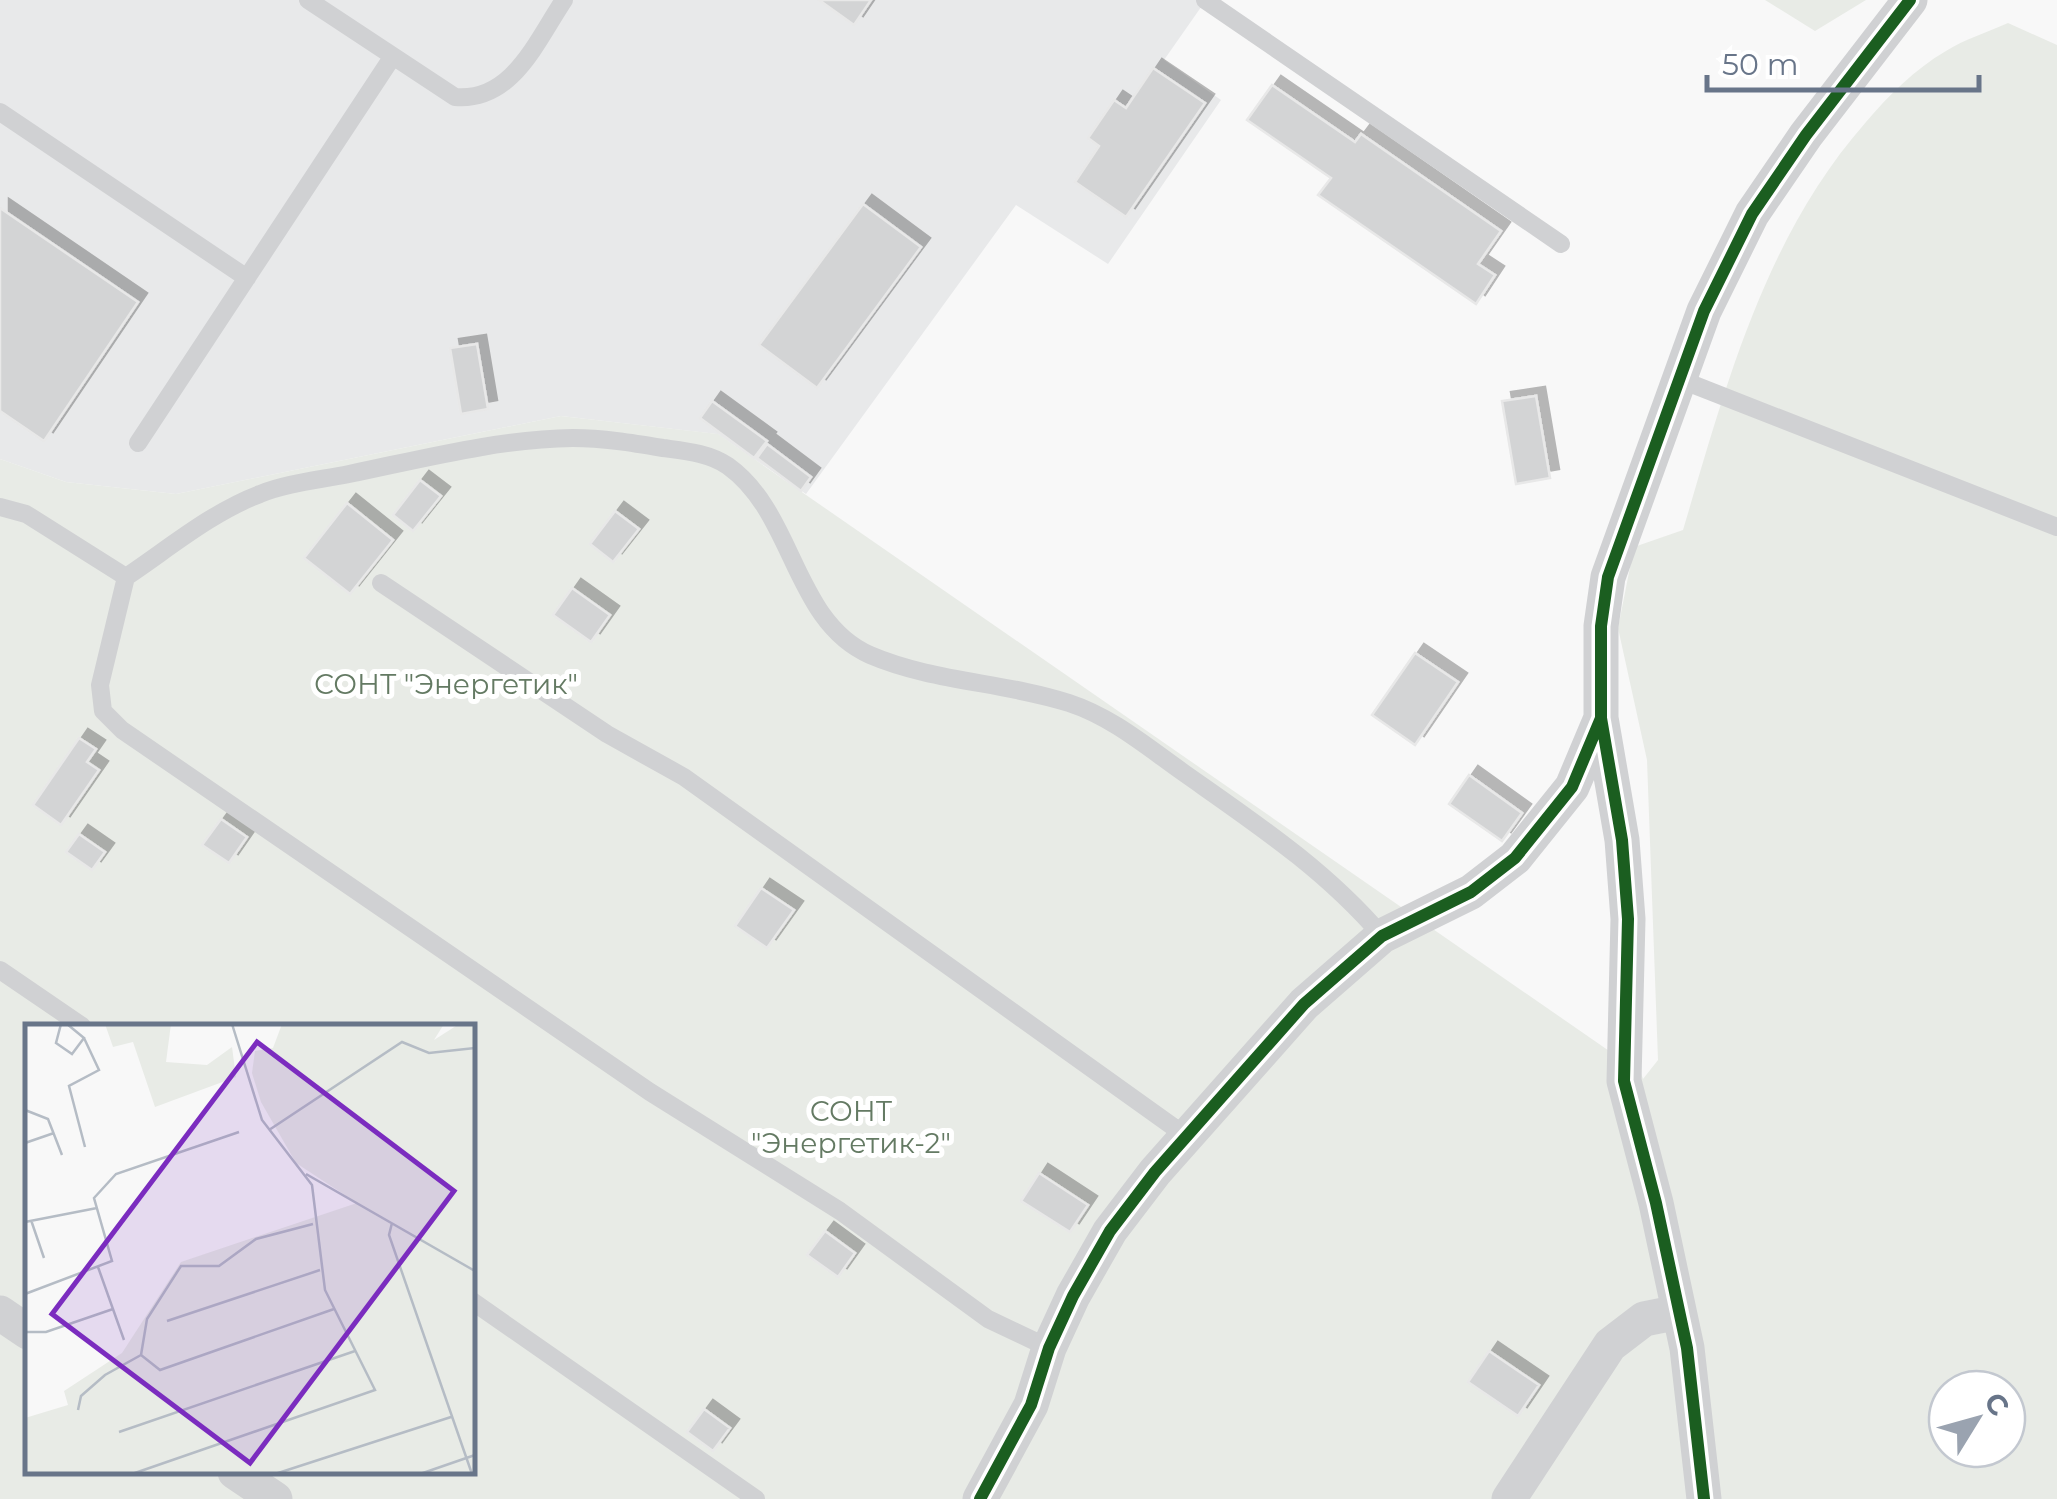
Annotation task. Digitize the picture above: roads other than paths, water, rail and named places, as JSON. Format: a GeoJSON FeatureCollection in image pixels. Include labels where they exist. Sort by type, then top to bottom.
{"type":"FeatureCollection","features":[{"type":"Feature","properties":{"kind":"street"},"geometry":{"type":"LineString","coordinates":[[1704,1499],[1687,1348],[1656,1203],[1624,1081],[1628,919],[1622,840],[1601,718],[1602,626],[1608,577],[1704,311],[1752,214],[1806,135],[1910,0]]}},
{"type":"Feature","properties":{"kind":"street"},"geometry":{"type":"LineString","coordinates":[[980,1499],[1031,1405],[1049,1348],[1073,1296],[1110,1231],[1155,1172],[1304,1004],[1382,936],[1471,892],[1516,858],[1572,787],[1601,718]]}},
{"type":"Feature","properties":{"kind":"street"},"geometry":{"type":"LineString","coordinates":[[1509,1499],[1610,1344],[1644,1319],[1679,1312]]}},
{"type":"Feature","properties":{"kind":"street"},"geometry":{"type":"LineString","coordinates":[[0,1313],[25,1330]]}},
{"type":"Feature","properties":{"kind":"street"},"geometry":{"type":"LineString","coordinates":[[237,1474],[275,1499]]}},
{"type":"Feature","properties":{"kind":"lane"},"geometry":{"type":"LineString","coordinates":[[308,0],[455,97],[476,99],[500,88],[517,70],[564,0]]}},
{"type":"Feature","properties":{"kind":"lane"},"geometry":{"type":"LineString","coordinates":[[1205,0],[1561,244]]}},
{"type":"Feature","properties":{"kind":"lane"},"geometry":{"type":"LineString","coordinates":[[138,443],[393,56]]}},
{"type":"Feature","properties":{"kind":"lane"},"geometry":{"type":"LineString","coordinates":[[0,112],[248,278]]}},
{"type":"Feature","properties":{"kind":"lane"},"geometry":{"type":"LineString","coordinates":[[1680,379],[2057,527]]}},
{"type":"Feature","properties":{"kind":"lane"},"geometry":{"type":"LineString","coordinates":[[1049,1348],[988,1319],[840,1211],[650,1092],[122,730],[103,711],[100,684],[126,577],[220,514],[262,493],[324,479],[438,455],[574,438],[700,453],[726,465],[752,489],[775,521],[820,612],[838,637],[901,667],[1066,702],[1104,717],[1291,849],[1354,903],[1382,936]]}},
{"type":"Feature","properties":{"kind":"lane"},"geometry":{"type":"LineString","coordinates":[[0,507],[26,514],[126,577]]}},
{"type":"Feature","properties":{"kind":"lane"},"geometry":{"type":"LineString","coordinates":[[381,583],[608,734],[684,777],[1186,1136]]}},
{"type":"Feature","properties":{"kind":"lane"},"geometry":{"type":"LineString","coordinates":[[0,970],[79,1024]]}},
{"type":"Feature","properties":{"kind":"lane"},"geometry":{"type":"LineString","coordinates":[[475,1303],[756,1499]]}},
{"type":"Feature","properties":{"kind":"park label","name":"СОНТ \"Энергетик\""},"geometry":{"type":"Point","coordinates":[446,684]}},
{"type":"Feature","properties":{"kind":"park label","name":"СОНТ \"Энергетик-2\""},"geometry":{"type":"Point","coordinates":[851,1127]}}]}
